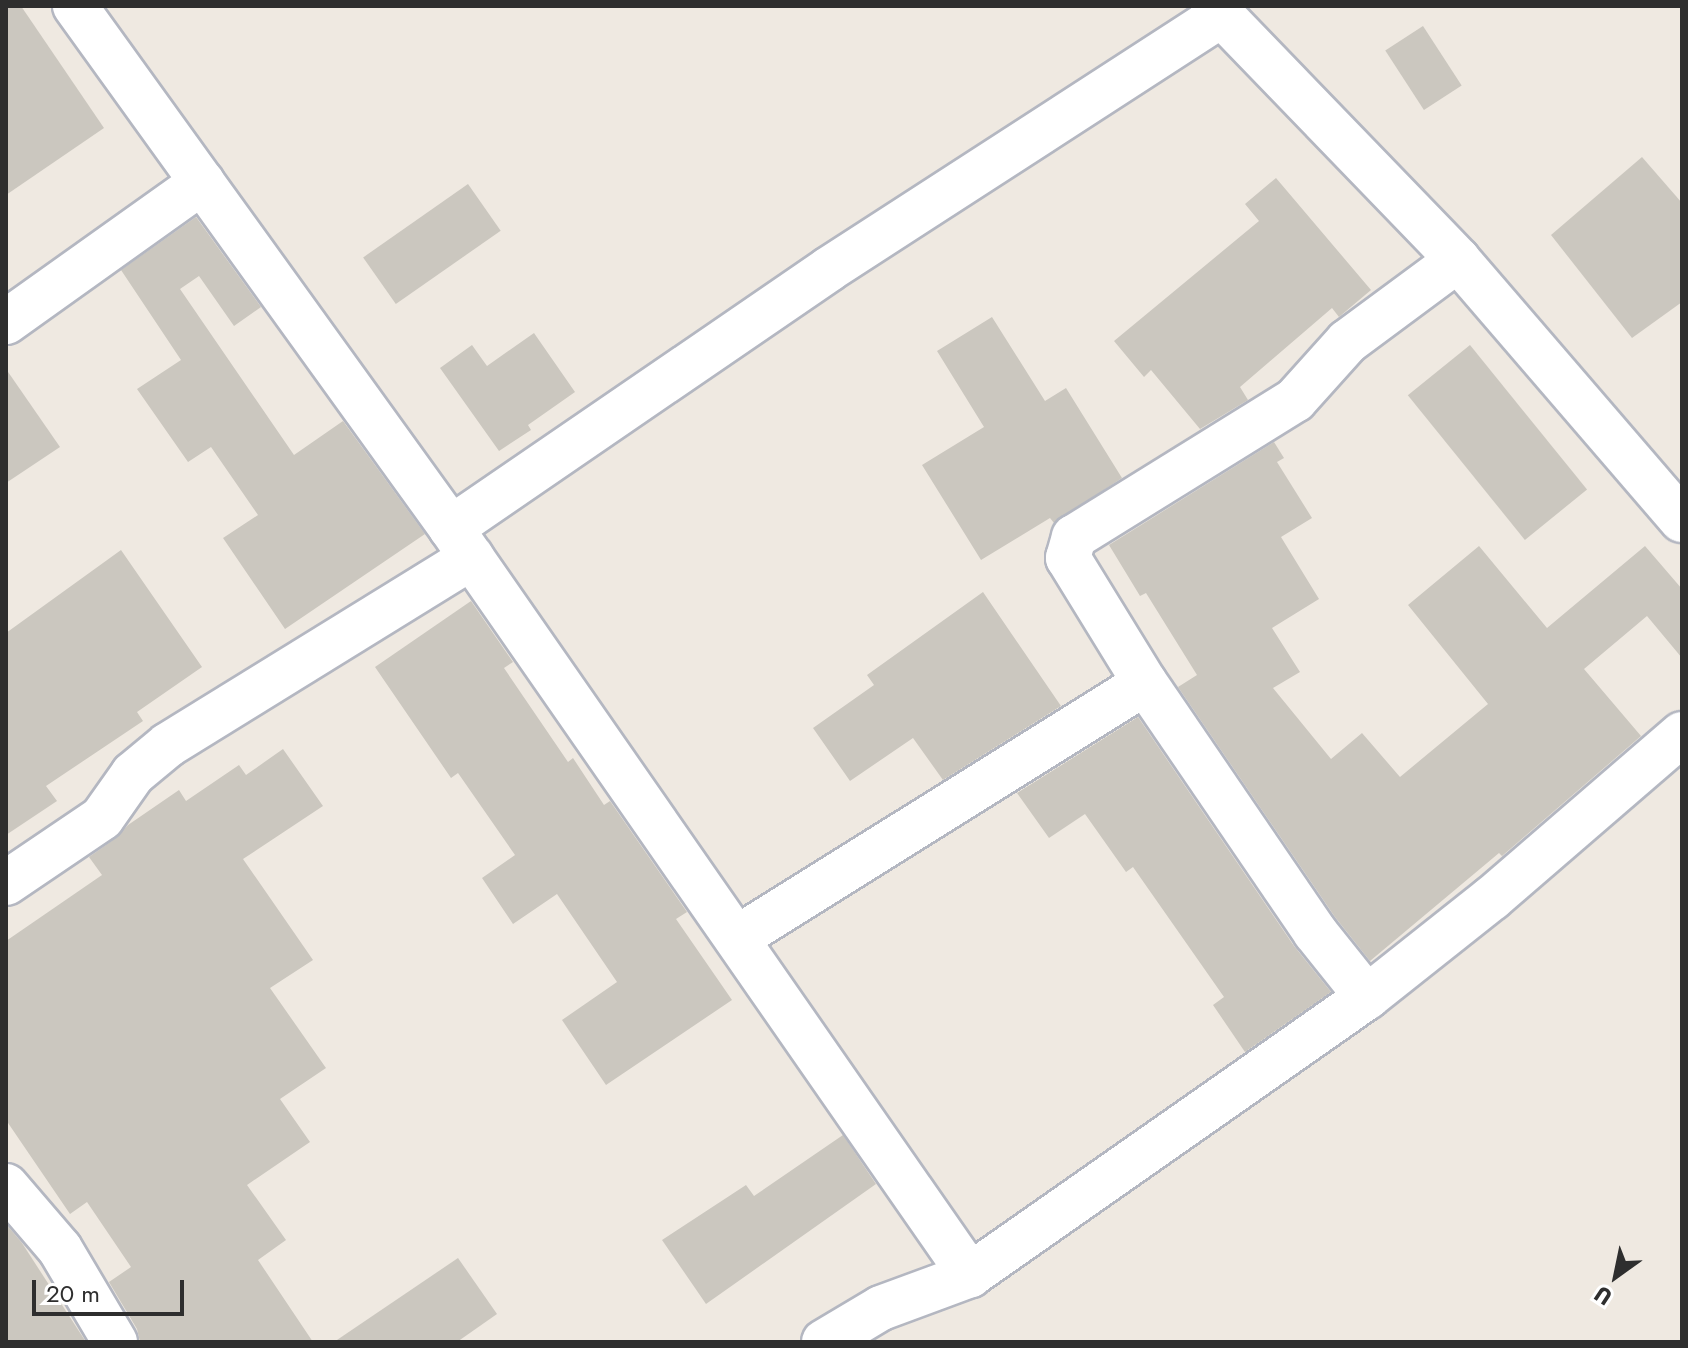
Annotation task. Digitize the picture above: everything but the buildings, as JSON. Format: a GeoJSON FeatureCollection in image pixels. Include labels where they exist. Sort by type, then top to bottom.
{"type":"FeatureCollection","features":[{"type":"Feature","properties":{"kind":"street"},"geometry":{"type":"LineString","coordinates":[[75,6],[462,542],[970,1275]]}},
{"type":"Feature","properties":{"kind":"street"},"geometry":{"type":"LineString","coordinates":[[6,883],[102,818],[133,774],[168,745],[462,542],[829,269],[1217,10],[1458,260],[1682,520]]}},
{"type":"Feature","properties":{"kind":"street"},"geometry":{"type":"LineString","coordinates":[[6,322],[202,182]]}},
{"type":"Feature","properties":{"kind":"street"},"geometry":{"type":"LineString","coordinates":[[1367,997],[1315,932],[1145,683],[1068,558],[1074,537],[1295,400],[1347,342],[1458,260]]}},
{"type":"Feature","properties":{"kind":"street"},"geometry":{"type":"LineString","coordinates":[[737,938],[1145,683]]}},
{"type":"Feature","properties":{"kind":"street"},"geometry":{"type":"LineString","coordinates":[[824,1342],[881,1308],[970,1275],[1367,997],[1492,898],[1682,734]]}},
{"type":"Feature","properties":{"kind":"street"},"geometry":{"type":"LineString","coordinates":[[9,1197],[60,1249],[115,1342]]}}]}
